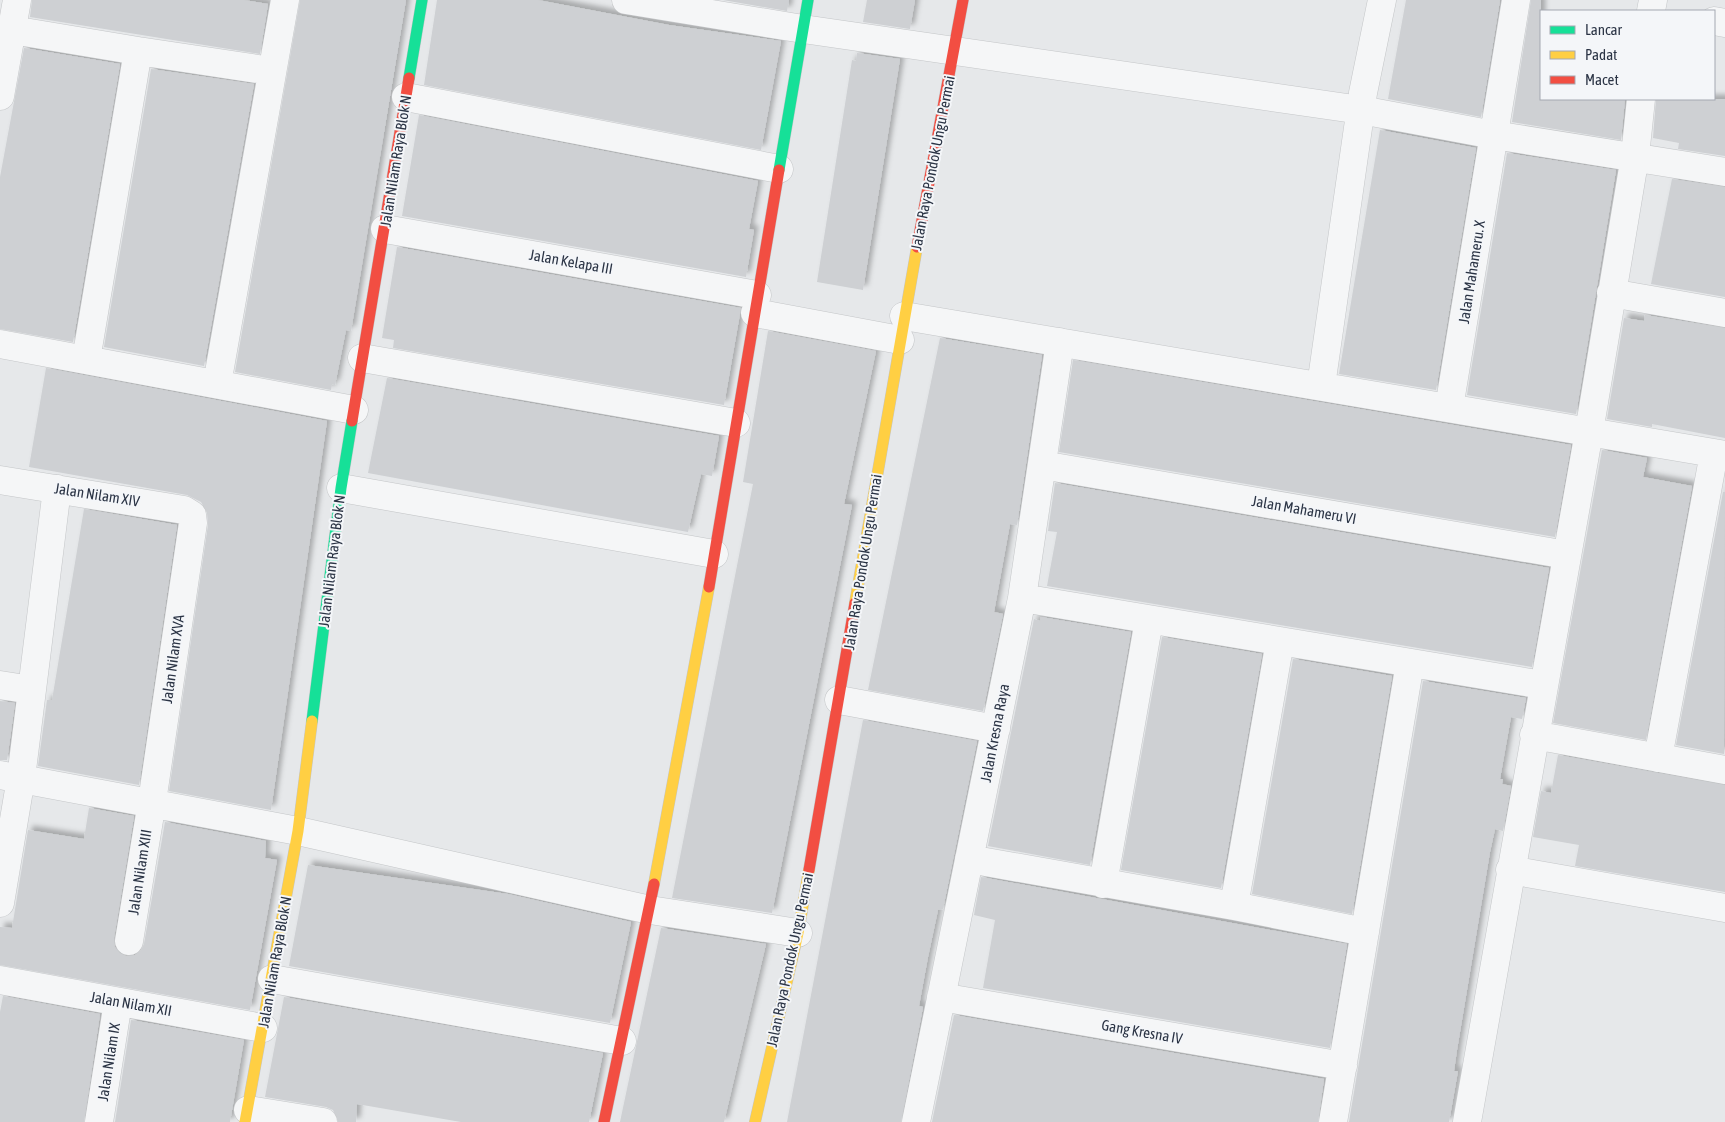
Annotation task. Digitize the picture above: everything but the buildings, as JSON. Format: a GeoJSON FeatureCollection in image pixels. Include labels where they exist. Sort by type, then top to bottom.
{"type":"FeatureCollection","features":[{"type":"Feature","properties":{"kind":"street"},"geometry":{"type":"LineString","coordinates":[[0,96],[17,0]]}},
{"type":"Feature","properties":{"kind":"street"},"geometry":{"type":"LineString","coordinates":[[217,384],[285,0]]}},
{"type":"Feature","properties":{"kind":"street","name":"Jalan Nilam Raya Blok N"},"geometry":{"type":"LineString","coordinates":[[246,1116],[298,831],[341,488],[422,0]]}},
{"type":"Feature","properties":{"kind":"street"},"geometry":{"type":"LineString","coordinates":[[626,0],[803,29],[1361,110],[1494,135],[1635,156],[1725,172]]}},
{"type":"Feature","properties":{"kind":"street"},"geometry":{"type":"LineString","coordinates":[[604,1122],[650,910],[714,554],[808,0]]}},
{"type":"Feature","properties":{"kind":"street","name":"Jalan Raya Pondok Ungu Permai"},"geometry":{"type":"LineString","coordinates":[[755,1122],[798,933],[902,328],[963,0]]}},
{"type":"Feature","properties":{"kind":"street"},"geometry":{"type":"LineString","coordinates":[[1321,386],[1361,110],[1382,0]]}},
{"type":"Feature","properties":{"kind":"street","name":"Jalan Mahameru. X"},"geometry":{"type":"LineString","coordinates":[[1449,408],[1516,0]]}},
{"type":"Feature","properties":{"kind":"street"},"geometry":{"type":"LineString","coordinates":[[12,30],[138,52],[271,71]]}},
{"type":"Feature","properties":{"kind":"street"},"geometry":{"type":"LineString","coordinates":[[86,360],[138,52]]}},
{"type":"Feature","properties":{"kind":"street"},"geometry":{"type":"LineString","coordinates":[[406,97],[779,169]]}},
{"type":"Feature","properties":{"kind":"street"},"geometry":{"type":"LineString","coordinates":[[1467,1122],[1510,870],[1589,432],[1635,156],[1641,100]]}},
{"type":"Feature","properties":{"kind":"street","name":"Jalan Kelapa III"},"geometry":{"type":"LineString","coordinates":[[385,229],[756,304],[902,328],[1060,342],[1720,454]]}},
{"type":"Feature","properties":{"kind":"street"},"geometry":{"type":"LineString","coordinates":[[1611,293],[1725,313]]}},
{"type":"Feature","properties":{"kind":"street","name":"Jalan Kresna Raya"},"geometry":{"type":"LineString","coordinates":[[917,1122],[1022,598],[1060,342]]}},
{"type":"Feature","properties":{"kind":"street"},"geometry":{"type":"LineString","coordinates":[[0,344],[354,410]]}},
{"type":"Feature","properties":{"kind":"street"},"geometry":{"type":"LineString","coordinates":[[362,358],[736,423]]}},
{"type":"Feature","properties":{"kind":"street"},"geometry":{"type":"LineString","coordinates":[[1658,758],[1720,454]]}},
{"type":"Feature","properties":{"kind":"street","name":"Jalan Mahameru VI"},"geometry":{"type":"LineString","coordinates":[[1042,464],[1567,555]]}},
{"type":"Feature","properties":{"kind":"street","name":"Jalan Nilam XIV"},"geometry":{"type":"LineString","coordinates":[[0,480],[184,510],[192,515]]}},
{"type":"Feature","properties":{"kind":"street"},"geometry":{"type":"LineString","coordinates":[[341,488],[714,554]]}},
{"type":"Feature","properties":{"kind":"street"},"geometry":{"type":"LineString","coordinates":[[0,902],[10,776],[32,690],[57,489]]}},
{"type":"Feature","properties":{"kind":"street","name":"Jalan Nilam XVA"},"geometry":{"type":"LineString","coordinates":[[152,802],[193,523],[192,515]]}},
{"type":"Feature","properties":{"kind":"street"},"geometry":{"type":"LineString","coordinates":[[1022,598],[1543,685]]}},
{"type":"Feature","properties":{"kind":"street"},"geometry":{"type":"LineString","coordinates":[[1103,884],[1149,620]]}},
{"type":"Feature","properties":{"kind":"street"},"geometry":{"type":"LineString","coordinates":[[1234,906],[1280,641]]}},
{"type":"Feature","properties":{"kind":"street"},"geometry":{"type":"LineString","coordinates":[[1333,1122],[1410,663]]}},
{"type":"Feature","properties":{"kind":"street"},"geometry":{"type":"LineString","coordinates":[[0,686],[32,690]]}},
{"type":"Feature","properties":{"kind":"street"},"geometry":{"type":"LineString","coordinates":[[839,700],[996,729]]}},
{"type":"Feature","properties":{"kind":"street"},"geometry":{"type":"LineString","coordinates":[[1534,735],[1725,770]]}},
{"type":"Feature","properties":{"kind":"street"},"geometry":{"type":"LineString","coordinates":[[10,776],[298,831],[650,910],[798,933]]}},
{"type":"Feature","properties":{"kind":"street","name":"Jalan Nilam XIII"},"geometry":{"type":"LineString","coordinates":[[129,941],[152,802]]}},
{"type":"Feature","properties":{"kind":"street"},"geometry":{"type":"LineString","coordinates":[[969,859],[1234,906],[1365,932]]}},
{"type":"Feature","properties":{"kind":"street"},"geometry":{"type":"LineString","coordinates":[[1510,870],[1725,908]]}},
{"type":"Feature","properties":{"kind":"street"},"geometry":{"type":"LineString","coordinates":[[272,979],[622,1041]]}},
{"type":"Feature","properties":{"kind":"street","name":"Jalan Nilam XII"},"geometry":{"type":"LineString","coordinates":[[0,980],[262,1028]]}},
{"type":"Feature","properties":{"kind":"street","name":"Gang Kresna IV"},"geometry":{"type":"LineString","coordinates":[[941,997],[1342,1066]]}},
{"type":"Feature","properties":{"kind":"street","name":"Jalan Nilam IX"},"geometry":{"type":"LineString","coordinates":[[99,1122],[118,1002]]}},
{"type":"Feature","properties":{"kind":"street"},"geometry":{"type":"LineString","coordinates":[[246,1116],[323,1122]]}},
{"type":"Feature","properties":{"kind":"traffic: fast"},"geometry":{"type":"LineString","coordinates":[[409,78],[422,0]]}},
{"type":"Feature","properties":{"kind":"traffic: fast"},"geometry":{"type":"LineString","coordinates":[[779,170],[808,0]]}},
{"type":"Feature","properties":{"kind":"traffic: fast"},"geometry":{"type":"LineString","coordinates":[[312,721],[341,488],[352,421]]}},
{"type":"Feature","properties":{"kind":"traffic: slow"},"geometry":{"type":"LineString","coordinates":[[855,603],[917,247]]}},
{"type":"Feature","properties":{"kind":"traffic: slow"},"geometry":{"type":"LineString","coordinates":[[654,884],[709,587]]}},
{"type":"Feature","properties":{"kind":"traffic: slow"},"geometry":{"type":"LineString","coordinates":[[245,1122],[298,831],[312,721]]}},
{"type":"Feature","properties":{"kind":"traffic: slow"},"geometry":{"type":"LineString","coordinates":[[755,1122],[798,933],[809,870]]}},
{"type":"Feature","properties":{"kind":"traffic: jam"},"geometry":{"type":"LineString","coordinates":[[917,247],[963,0]]}},
{"type":"Feature","properties":{"kind":"traffic: jam"},"geometry":{"type":"LineString","coordinates":[[352,421],[409,78]]}},
{"type":"Feature","properties":{"kind":"traffic: jam"},"geometry":{"type":"LineString","coordinates":[[709,587],[779,170]]}},
{"type":"Feature","properties":{"kind":"traffic: jam"},"geometry":{"type":"LineString","coordinates":[[809,870],[855,603]]}},
{"type":"Feature","properties":{"kind":"traffic: jam"},"geometry":{"type":"LineString","coordinates":[[604,1122],[654,884]]}}]}
